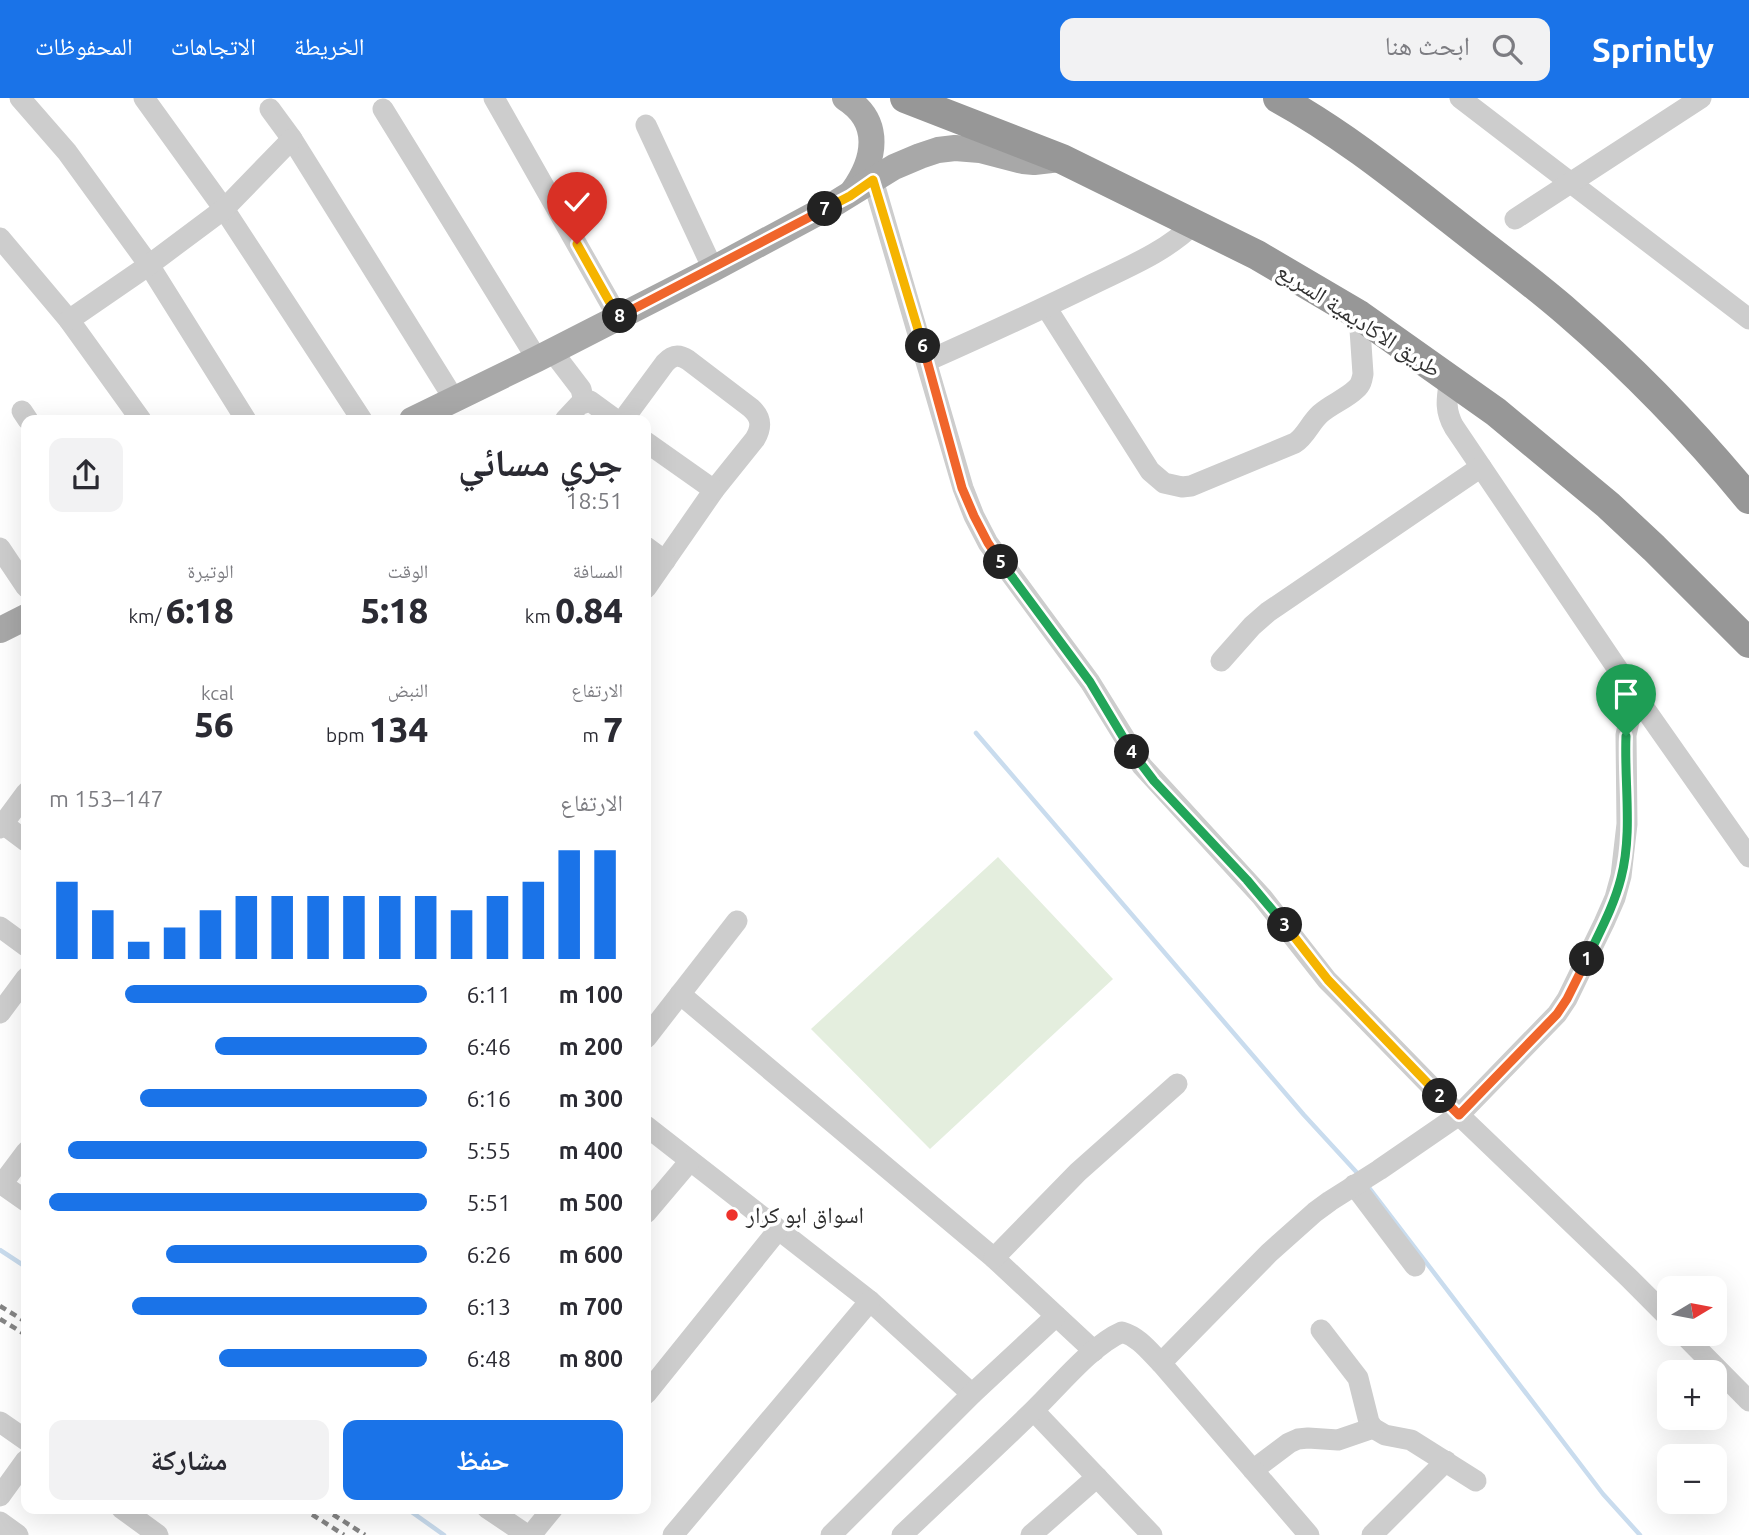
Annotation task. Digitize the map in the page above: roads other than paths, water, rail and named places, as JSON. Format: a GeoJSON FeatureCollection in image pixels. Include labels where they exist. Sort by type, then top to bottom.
{"type":"FeatureCollection","features":[{"type":"Feature","properties":{"kind":"highway","name":"طريق الاكاديمية السريع"},"geometry":{"type":"LineString","coordinates":[[905,98],[1062,159],[1257,255],[1359,315],[1496,412],[1608,505],[1749,643]]}},
{"type":"Feature","properties":{"kind":"highway"},"geometry":{"type":"LineString","coordinates":[[1278,98],[1321,123],[1380,165],[1568,313],[1660,401],[1749,499]]}},
{"type":"Feature","properties":{"kind":"main road"},"geometry":{"type":"LineString","coordinates":[[845,98],[866,120],[872,144],[867,167],[850,196]]}},
{"type":"Feature","properties":{"kind":"main road"},"geometry":{"type":"LineString","coordinates":[[422,415],[713,269],[850,196],[894,167],[920,156],[955,148],[980,150],[1034,162],[1062,159]]}},
{"type":"Feature","properties":{"kind":"street"},"geometry":{"type":"LineString","coordinates":[[20,98],[67,152],[149,265],[243,415]]}},
{"type":"Feature","properties":{"kind":"street"},"geometry":{"type":"LineString","coordinates":[[144,98],[224,209],[359,415]]}},
{"type":"Feature","properties":{"kind":"street"},"geometry":{"type":"LineString","coordinates":[[494,98],[618,317]]}},
{"type":"Feature","properties":{"kind":"street"},"geometry":{"type":"LineString","coordinates":[[1460,98],[1749,319]]}},
{"type":"Feature","properties":{"kind":"street"},"geometry":{"type":"LineString","coordinates":[[1515,219],[1701,98]]}},
{"type":"Feature","properties":{"kind":"street"},"geometry":{"type":"LineString","coordinates":[[383,109],[545,355],[581,389],[584,402]]}},
{"type":"Feature","properties":{"kind":"street"},"geometry":{"type":"LineString","coordinates":[[270,110],[292,139],[454,399]]}},
{"type":"Feature","properties":{"kind":"street"},"geometry":{"type":"LineString","coordinates":[[646,125],[713,269]]}},
{"type":"Feature","properties":{"kind":"street"},"geometry":{"type":"LineString","coordinates":[[69,320],[224,209],[292,139]]}},
{"type":"Feature","properties":{"kind":"street"},"geometry":{"type":"LineString","coordinates":[[873,180],[962,488],[974,516],[988,543],[1090,682],[1142,766],[1262,897],[1328,980],[1459,1115],[1657,1306]]}},
{"type":"Feature","properties":{"kind":"street"},"geometry":{"type":"LineString","coordinates":[[927,361],[1162,250],[1194,224]]}},
{"type":"Feature","properties":{"kind":"street"},"geometry":{"type":"LineString","coordinates":[[0,238],[69,320],[137,415]]}},
{"type":"Feature","properties":{"kind":"street"},"geometry":{"type":"LineString","coordinates":[[1046,307],[1150,471],[1164,483],[1182,487],[1200,484],[1294,443],[1303,437],[1323,411],[1355,391],[1363,374],[1359,315]]}},
{"type":"Feature","properties":{"kind":"street"},"geometry":{"type":"LineString","coordinates":[[627,415],[665,363],[676,355],[683,356],[758,414],[760,423],[759,431],[651,580]]}},
{"type":"Feature","properties":{"kind":"street"},"geometry":{"type":"LineString","coordinates":[[1450,378],[1446,409],[1449,418],[1640,702],[1749,857]]}},
{"type":"Feature","properties":{"kind":"street"},"geometry":{"type":"LineString","coordinates":[[569,415],[573,409],[590,401],[609,415]]}},
{"type":"Feature","properties":{"kind":"street"},"geometry":{"type":"LineString","coordinates":[[651,446],[714,491]]}},
{"type":"Feature","properties":{"kind":"street"},"geometry":{"type":"LineString","coordinates":[[1221,661],[1268,612],[1481,467]]}},
{"type":"Feature","properties":{"kind":"street"},"geometry":{"type":"LineString","coordinates":[[0,548],[21,580]]}},
{"type":"Feature","properties":{"kind":"street"},"geometry":{"type":"LineString","coordinates":[[651,551],[665,561]]}},
{"type":"Feature","properties":{"kind":"street"},"geometry":{"type":"LineString","coordinates":[[1161,1363],[1269,1253],[1315,1212],[1459,1115],[1557,1014],[1604,923],[1622,876],[1627,824],[1626,736],[1630,717],[1640,702]]}},
{"type":"Feature","properties":{"kind":"street"},"geometry":{"type":"LineString","coordinates":[[21,800],[1,826],[21,838]]}},
{"type":"Feature","properties":{"kind":"street"},"geometry":{"type":"LineString","coordinates":[[651,1032],[737,921]]}},
{"type":"Feature","properties":{"kind":"street"},"geometry":{"type":"LineString","coordinates":[[0,927],[21,942]]}},
{"type":"Feature","properties":{"kind":"street"},"geometry":{"type":"LineString","coordinates":[[0,1013],[21,985]]}},
{"type":"Feature","properties":{"kind":"street"},"geometry":{"type":"LineString","coordinates":[[680,995],[994,1258],[1094,1351]]}},
{"type":"Feature","properties":{"kind":"street"},"geometry":{"type":"LineString","coordinates":[[994,1258],[1078,1172],[1177,1083]]}},
{"type":"Feature","properties":{"kind":"street"},"geometry":{"type":"LineString","coordinates":[[651,1130],[870,1301],[972,1394]]}},
{"type":"Feature","properties":{"kind":"street"},"geometry":{"type":"LineString","coordinates":[[21,1158],[1,1183],[21,1197]]}},
{"type":"Feature","properties":{"kind":"street"},"geometry":{"type":"LineString","coordinates":[[651,1207],[690,1161]]}},
{"type":"Feature","properties":{"kind":"street"},"geometry":{"type":"LineString","coordinates":[[1354,1185],[1415,1266]]}},
{"type":"Feature","properties":{"kind":"street"},"geometry":{"type":"LineString","coordinates":[[651,1388],[778,1230]]}},
{"type":"Feature","properties":{"kind":"street"},"geometry":{"type":"LineString","coordinates":[[673,1535],[870,1301]]}},
{"type":"Feature","properties":{"kind":"street"},"geometry":{"type":"LineString","coordinates":[[831,1535],[972,1394],[1056,1316]]}},
{"type":"Feature","properties":{"kind":"street"},"geometry":{"type":"LineString","coordinates":[[1321,1330],[1358,1378],[1369,1422],[1373,1428],[1385,1435],[1411,1440],[1476,1481]]}},
{"type":"Feature","properties":{"kind":"street"},"geometry":{"type":"LineString","coordinates":[[902,1535],[1094,1351],[1112,1336],[1122,1332],[1132,1335],[1161,1363],[1309,1535]]}},
{"type":"Feature","properties":{"kind":"street"},"geometry":{"type":"LineString","coordinates":[[1695,1346],[1749,1401]]}},
{"type":"Feature","properties":{"kind":"street"},"geometry":{"type":"LineString","coordinates":[[1034,1410],[1152,1535]]}},
{"type":"Feature","properties":{"kind":"street"},"geometry":{"type":"LineString","coordinates":[[0,1422],[21,1437]]}},
{"type":"Feature","properties":{"kind":"street"},"geometry":{"type":"LineString","coordinates":[[1253,1470],[1298,1439],[1338,1440],[1373,1428]]}},
{"type":"Feature","properties":{"kind":"street"},"geometry":{"type":"LineString","coordinates":[[1372,1535],[1446,1461]]}},
{"type":"Feature","properties":{"kind":"street"},"geometry":{"type":"LineString","coordinates":[[0,1496],[21,1467]]}},
{"type":"Feature","properties":{"kind":"street"},"geometry":{"type":"LineString","coordinates":[[1031,1535],[1097,1477]]}},
{"type":"Feature","properties":{"kind":"street"},"geometry":{"type":"LineString","coordinates":[[129,1514],[158,1535]]}},
{"type":"Feature","properties":{"kind":"street"},"geometry":{"type":"LineString","coordinates":[[496,1514],[529,1535],[548,1514]]}},
{"type":"Feature","properties":{"kind":"street"},"geometry":{"type":"LineString","coordinates":[[0,1522],[18,1535]]}},
{"type":"Feature","properties":{"kind":"waterway"},"geometry":{"type":"LineString","coordinates":[[976,733],[1304,1115],[1360,1176]]}},
{"type":"Feature","properties":{"kind":"waterway"},"geometry":{"type":"LineString","coordinates":[[1367,1185],[1603,1494],[1640,1535]]}},
{"type":"Feature","properties":{"kind":"waterway"},"geometry":{"type":"LineString","coordinates":[[0,1250],[21,1264]]}},
{"type":"Feature","properties":{"kind":"waterway"},"geometry":{"type":"LineString","coordinates":[[414,1514],[444,1535]]}},
{"type":"Feature","properties":{"kind":"railway"},"geometry":{"type":"LineString","coordinates":[[0,1306],[21,1319]]}},
{"type":"Feature","properties":{"kind":"railway"},"geometry":{"type":"LineString","coordinates":[[0,1319],[21,1332]]}},
{"type":"Feature","properties":{"kind":"railway"},"geometry":{"type":"LineString","coordinates":[[311,1514],[344,1535]]}},
{"type":"Feature","properties":{"kind":"railway"},"geometry":{"type":"LineString","coordinates":[[332,1514],[365,1535]]}},
{"type":"Feature","properties":{"kind":"place","name":"اسواق ابو كرار"},"geometry":{"type":"Point","coordinates":[732,1215]}}]}
